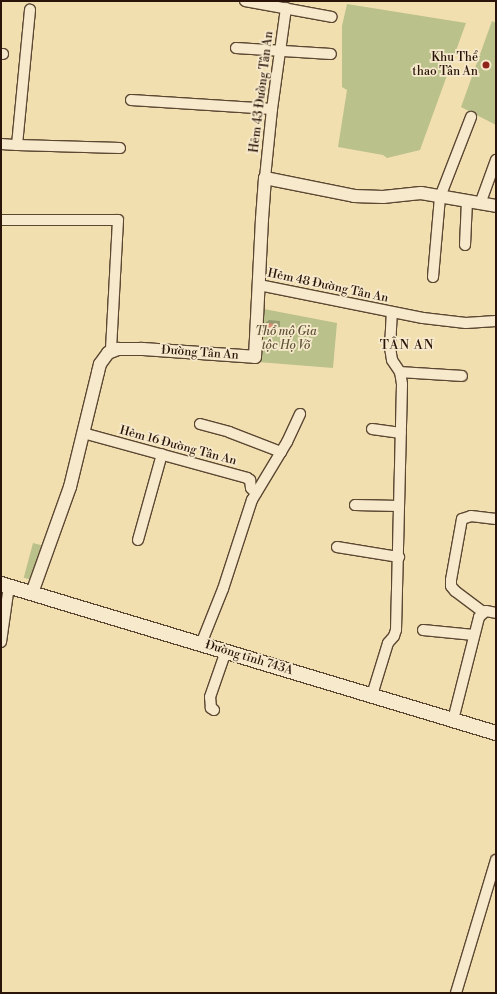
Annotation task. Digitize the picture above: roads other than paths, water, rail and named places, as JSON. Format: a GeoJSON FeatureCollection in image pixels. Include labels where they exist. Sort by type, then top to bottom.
{"type":"FeatureCollection","features":[{"type":"Feature","properties":{"kind":"main road","name":"Đường tỉnh 743A"},"geometry":{"type":"LineString","coordinates":[[5,585],[496,733]]}},
{"type":"Feature","properties":{"kind":"street"},"geometry":{"type":"LineString","coordinates":[[245,1],[332,17]]}},
{"type":"Feature","properties":{"kind":"street","name":"Hẻm 43 Đường Tân An"},"geometry":{"type":"LineString","coordinates":[[266,178],[272,110],[286,8]]}},
{"type":"Feature","properties":{"kind":"street"},"geometry":{"type":"LineString","coordinates":[[17,145],[30,10]]}},
{"type":"Feature","properties":{"kind":"street"},"geometry":{"type":"LineString","coordinates":[[236,48],[331,54]]}},
{"type":"Feature","properties":{"kind":"street"},"geometry":{"type":"LineString","coordinates":[[131,100],[272,110]]}},
{"type":"Feature","properties":{"kind":"street"},"geometry":{"type":"LineString","coordinates":[[433,277],[440,197],[471,117]]}},
{"type":"Feature","properties":{"kind":"street"},"geometry":{"type":"LineString","coordinates":[[1,144],[120,148]]}},
{"type":"Feature","properties":{"kind":"street"},"geometry":{"type":"LineString","coordinates":[[480,204],[496,160]]}},
{"type":"Feature","properties":{"kind":"street"},"geometry":{"type":"LineString","coordinates":[[266,178],[354,196],[384,197],[414,193],[496,206]]}},
{"type":"Feature","properties":{"kind":"street","name":"Đường Tân An"},"geometry":{"type":"LineString","coordinates":[[111,350],[142,348],[255,357],[262,219],[266,178]]}},
{"type":"Feature","properties":{"kind":"street"},"geometry":{"type":"LineString","coordinates":[[465,245],[467,201]]}},
{"type":"Feature","properties":{"kind":"street"},"geometry":{"type":"LineString","coordinates":[[1,220],[118,220],[111,350],[100,364],[66,499],[32,593]]}},
{"type":"Feature","properties":{"kind":"street","name":"Hẻm 48 Đường Tân An"},"geometry":{"type":"LineString","coordinates":[[259,285],[392,313],[447,322],[477,323],[496,321]]}},
{"type":"Feature","properties":{"kind":"street"},"geometry":{"type":"LineString","coordinates":[[372,695],[388,643],[394,636],[396,630],[399,557],[402,384],[400,372],[392,360],[390,348],[392,313]]}},
{"type":"Feature","properties":{"kind":"street"},"geometry":{"type":"LineString","coordinates":[[400,372],[462,376]]}},
{"type":"Feature","properties":{"kind":"street"},"geometry":{"type":"LineString","coordinates":[[201,644],[223,589],[246,515],[256,493],[281,452],[300,414]]}},
{"type":"Feature","properties":{"kind":"street"},"geometry":{"type":"LineString","coordinates":[[200,424],[229,432],[281,452]]}},
{"type":"Feature","properties":{"kind":"street"},"geometry":{"type":"LineString","coordinates":[[372,429],[401,433]]}},
{"type":"Feature","properties":{"kind":"street","name":"Hẻm 16 Đường Tân An"},"geometry":{"type":"LineString","coordinates":[[83,433],[247,478],[250,480],[251,488],[256,493]]}},
{"type":"Feature","properties":{"kind":"street"},"geometry":{"type":"LineString","coordinates":[[138,540],[162,454]]}},
{"type":"Feature","properties":{"kind":"street"},"geometry":{"type":"LineString","coordinates":[[355,505],[399,506]]}},
{"type":"Feature","properties":{"kind":"street"},"geometry":{"type":"LineString","coordinates":[[496,519],[471,516],[462,519],[451,580],[451,586],[455,591],[483,612],[486,611],[496,613]]}},
{"type":"Feature","properties":{"kind":"street"},"geometry":{"type":"LineString","coordinates":[[337,548],[399,557]]}},
{"type":"Feature","properties":{"kind":"street"},"geometry":{"type":"LineString","coordinates":[[1,642],[5,585]]}},
{"type":"Feature","properties":{"kind":"street"},"geometry":{"type":"LineString","coordinates":[[453,720],[474,635],[479,618],[483,612]]}},
{"type":"Feature","properties":{"kind":"street"},"geometry":{"type":"LineString","coordinates":[[423,630],[474,635]]}},
{"type":"Feature","properties":{"kind":"street"},"geometry":{"type":"LineString","coordinates":[[214,710],[211,708],[210,697],[226,651]]}},
{"type":"Feature","properties":{"kind":"street"},"geometry":{"type":"LineString","coordinates":[[456,993],[496,860]]}},
{"type":"Feature","properties":{"kind":"place","name":"Khu Thể thao Tân An"},"geometry":{"type":"Point","coordinates":[486,65]}},
{"type":"Feature","properties":{"kind":"district","name":"TÂN AN"},"geometry":{"type":"Point","coordinates":[407,345]}},
{"type":"Feature","properties":{"kind":"park label","name":"Thổ mộ Gia tộc Họ Võ"},"geometry":{"type":"Point","coordinates":[286,339]}}]}
